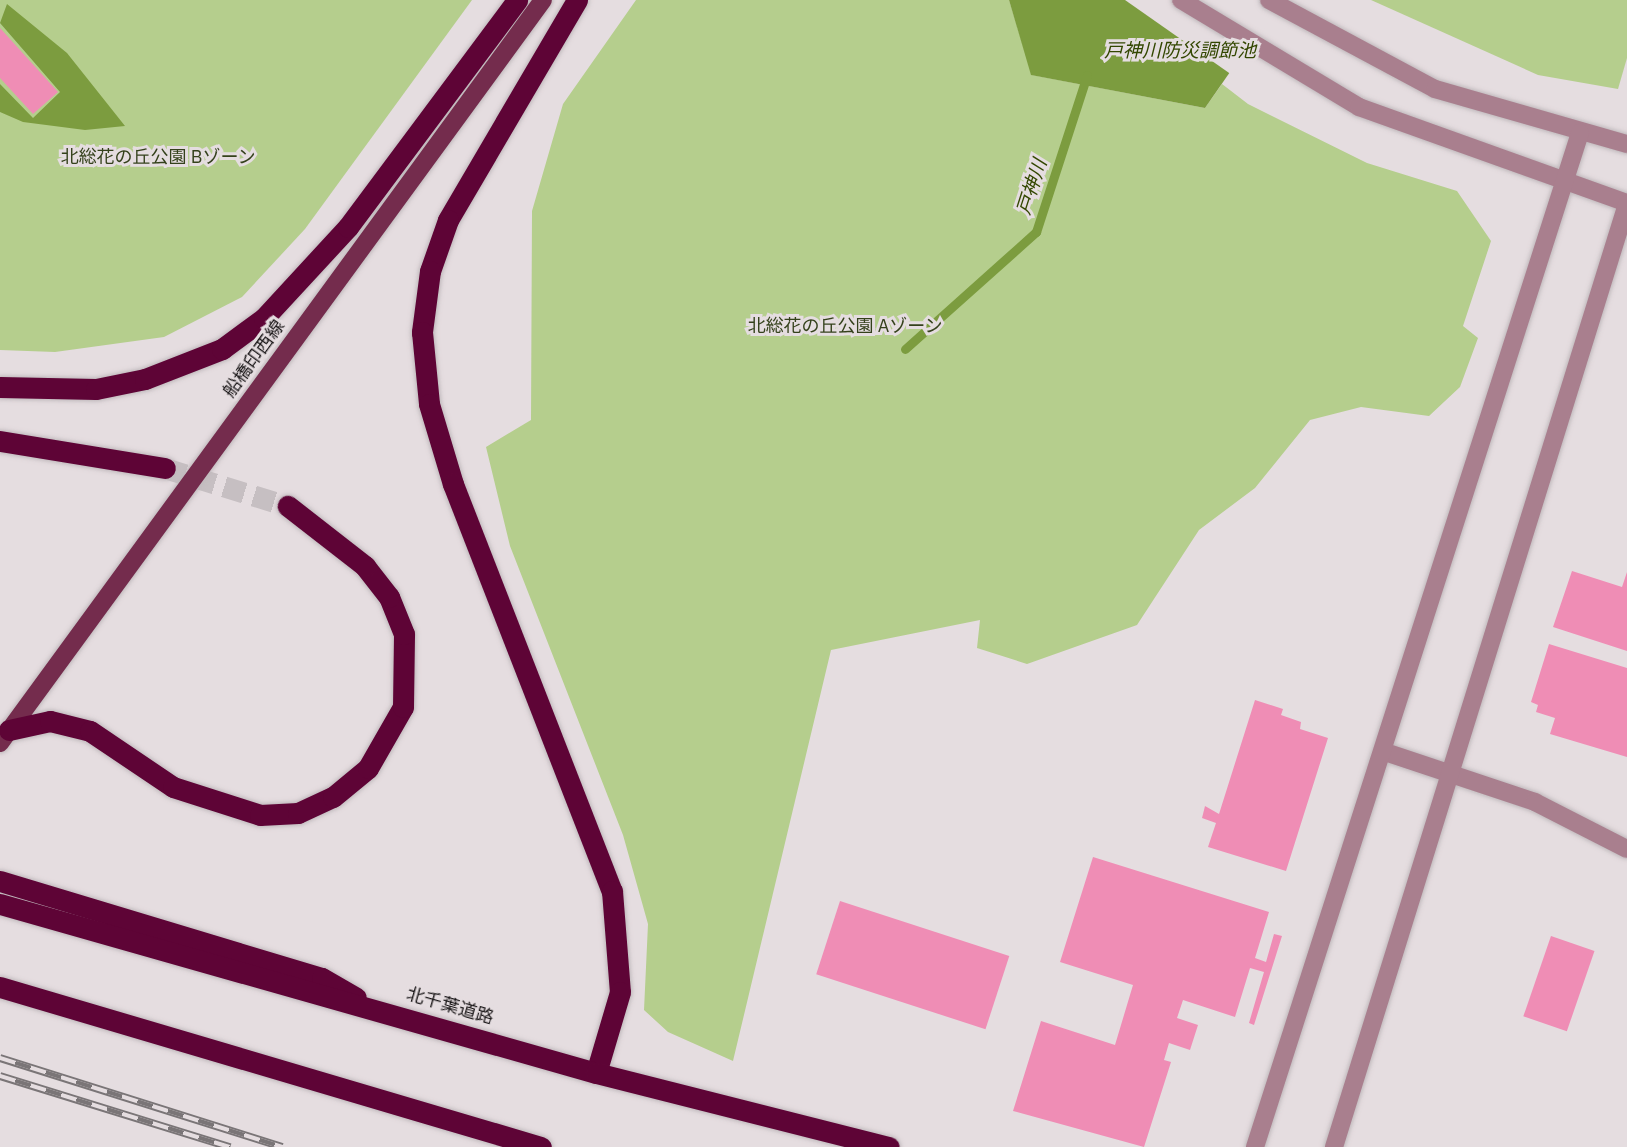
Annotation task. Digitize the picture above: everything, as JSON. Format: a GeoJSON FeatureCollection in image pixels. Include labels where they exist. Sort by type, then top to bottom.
{"type":"FeatureCollection","features":[{"type":"Feature","properties":{"kind":"highway"},"geometry":{"type":"LineString","coordinates":[[0,387],[96,389],[145,379],[222,349],[264,318],[348,227],[517,0]]}},
{"type":"Feature","properties":{"kind":"highway"},"geometry":{"type":"LineString","coordinates":[[577,0],[448,220],[430,271],[422,332],[429,404],[453,484],[612,891],[620,992],[596,1073]]}},
{"type":"Feature","properties":{"kind":"highway"},"geometry":{"type":"LineString","coordinates":[[0,441],[165,468]]}},
{"type":"Feature","properties":{"kind":"highway"},"geometry":{"type":"LineString","coordinates":[[5,737],[50,721],[90,731],[173,787],[260,815],[298,813],[333,797],[368,768],[398,718],[408,670],[404,635],[389,597],[365,566],[288,506]]}},
{"type":"Feature","properties":{"kind":"highway"},"geometry":{"type":"LineString","coordinates":[[0,881],[322,978],[370,1006]]}},
{"type":"Feature","properties":{"kind":"highway","name":"北千葉道路"},"geometry":{"type":"LineString","coordinates":[[0,904],[370,1006],[596,1073],[888,1147]]}},
{"type":"Feature","properties":{"kind":"highway"},"geometry":{"type":"LineString","coordinates":[[0,987],[541,1147]]}},
{"type":"Feature","properties":{"kind":"main road","name":"船橋印西線"},"geometry":{"type":"LineString","coordinates":[[5,737],[543,0]]}},
{"type":"Feature","properties":{"kind":"street"},"geometry":{"type":"LineString","coordinates":[[1181,0],[1359,107],[1565,184],[1627,204],[1448,773],[1334,1147]]}},
{"type":"Feature","properties":{"kind":"street"},"geometry":{"type":"LineString","coordinates":[[1269,0],[1375,62],[1496,110],[1627,144]]}},
{"type":"Feature","properties":{"kind":"street"},"geometry":{"type":"LineString","coordinates":[[1255,1147],[1385,752],[1580,133]]}},
{"type":"Feature","properties":{"kind":"street"},"geometry":{"type":"LineString","coordinates":[[1385,752],[1535,802],[1627,849]]}},
{"type":"Feature","properties":{"kind":"green space","name":"北総花の丘公園 Bゾーン"},"geometry":{"type":"Polygon","coordinates":[[[0,0],[472,0],[305,229],[242,297],[164,337],[55,352],[0,350],[0,0]]]}},
{"type":"Feature","properties":{"kind":"green space","name":"北総花の丘公園 Aゾーン"},"geometry":{"type":"Polygon","coordinates":[[[636,0],[1009,0],[1032,75],[1205,108],[1222,84],[1248,104],[1367,163],[1457,191],[1491,241],[1463,326],[1478,338],[1460,387],[1429,416],[1361,407],[1310,420],[1255,488],[1199,530],[1137,625],[1027,664],[977,648],[980,620],[831,650],[733,1061],[668,1032],[644,1010],[648,924],[623,835],[510,546],[486,447],[531,420],[532,211],[563,104],[636,0]]]}},
{"type":"Feature","properties":{"kind":"green space"},"geometry":{"type":"Polygon","coordinates":[[[1371,0],[1627,0],[1627,58],[1618,89],[1538,75],[1371,0]]]}},
{"type":"Feature","properties":{"kind":"water","name":"戸神川防災調節池"},"geometry":{"type":"Polygon","coordinates":[[[1009,0],[1280,0],[1205,108],[1031,75],[1009,0]]]}},
{"type":"Feature","properties":{"kind":"water"},"geometry":{"type":"Polygon","coordinates":[[[7,4],[67,53],[125,126],[85,130],[23,122],[0,112],[0,84],[33,118],[60,92],[0,23],[7,4]]]}},
{"type":"Feature","properties":{"kind":"pier"},"geometry":{"type":"Polygon","coordinates":[[[1125,0],[1284,0],[1232,75],[1125,0]]]}},
{"type":"Feature","properties":{"kind":"building"},"geometry":{"type":"Polygon","coordinates":[[[0,28],[58,92],[33,114],[0,78],[0,28]]]}},
{"type":"Feature","properties":{"kind":"building"},"geometry":{"type":"Polygon","coordinates":[[[1572,571],[1622,587],[1627,572],[1627,651],[1553,627],[1572,571]]]}},
{"type":"Feature","properties":{"kind":"building"},"geometry":{"type":"Polygon","coordinates":[[[1549,644],[1627,668],[1627,757],[1550,734],[1555,718],[1536,712],[1538,705],[1531,702],[1549,644]]]}},
{"type":"Feature","properties":{"kind":"building"},"geometry":{"type":"Polygon","coordinates":[[[1255,700],[1283,709],[1281,715],[1301,722],[1300,729],[1328,738],[1286,871],[1208,847],[1216,823],[1202,818],[1205,806],[1219,814],[1255,700]]]}},
{"type":"Feature","properties":{"kind":"building"},"geometry":{"type":"Polygon","coordinates":[[[1093,857],[1269,912],[1255,958],[1266,962],[1274,934],[1282,936],[1254,1025],[1249,1023],[1264,972],[1250,968],[1235,1017],[1183,1000],[1177,1018],[1198,1025],[1190,1050],[1169,1043],[1164,1060],[1171,1062],[1144,1147],[1013,1111],[1041,1021],[1115,1045],[1133,985],[1060,962],[1093,857]]]}},
{"type":"Feature","properties":{"kind":"building"},"geometry":{"type":"Polygon","coordinates":[[[840,901],[1009,956],[985,1029],[816,974],[840,901]]]}},
{"type":"Feature","properties":{"kind":"building"},"geometry":{"type":"Polygon","coordinates":[[[1551,936],[1594,951],[1567,1031],[1523,1016],[1551,936]]]}},
{"type":"Feature","properties":{"kind":"waterway","name":"戸神川"},"geometry":{"type":"LineString","coordinates":[[905,349],[1036,232],[1087,75]]}},
{"type":"Feature","properties":{"kind":"tunnel"},"geometry":{"type":"LineString","coordinates":[[165,468],[288,506]]}},
{"type":"Feature","properties":{"kind":"railway"},"geometry":{"type":"LineString","coordinates":[[0,1058],[282,1147]]}},
{"type":"Feature","properties":{"kind":"railway"},"geometry":{"type":"LineString","coordinates":[[0,1076],[230,1147]]}}]}
